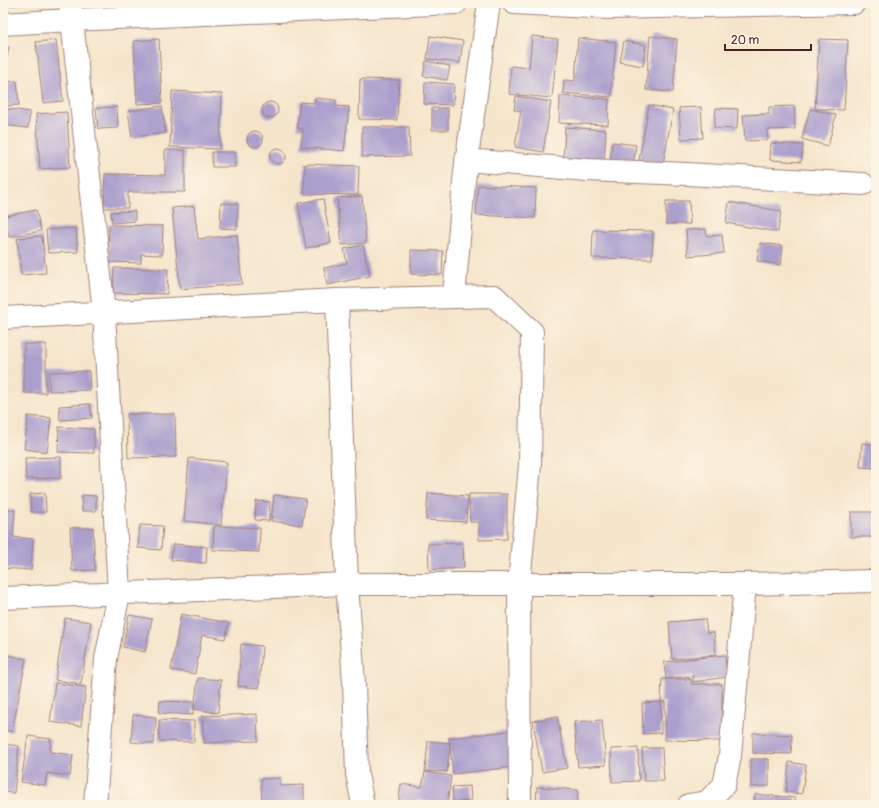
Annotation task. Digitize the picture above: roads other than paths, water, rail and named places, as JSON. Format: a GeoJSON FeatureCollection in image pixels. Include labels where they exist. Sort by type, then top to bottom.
{"type":"FeatureCollection","features":[{"type":"Feature","properties":{"kind":"street"},"geometry":{"type":"LineString","coordinates":[[3,24],[71,11],[456,3]]}},
{"type":"Feature","properties":{"kind":"street"},"geometry":{"type":"LineString","coordinates":[[454,296],[466,160],[489,3]]}},
{"type":"Feature","properties":{"kind":"street"},"geometry":{"type":"LineString","coordinates":[[514,3],[608,6],[854,3]]}},
{"type":"Feature","properties":{"kind":"street"},"geometry":{"type":"LineString","coordinates":[[71,11],[104,312],[119,593],[106,659],[95,805]]}},
{"type":"Feature","properties":{"kind":"street"},"geometry":{"type":"LineString","coordinates":[[466,160],[587,170],[862,184]]}},
{"type":"Feature","properties":{"kind":"street"},"geometry":{"type":"LineString","coordinates":[[3,318],[337,300],[494,296],[532,332],[530,465],[519,584],[520,805]]}},
{"type":"Feature","properties":{"kind":"street"},"geometry":{"type":"LineString","coordinates":[[337,300],[347,584],[354,683],[357,774],[363,805]]}},
{"type":"Feature","properties":{"kind":"street"},"geometry":{"type":"LineString","coordinates":[[3,598],[347,584],[745,584],[876,582]]}},
{"type":"Feature","properties":{"kind":"street"},"geometry":{"type":"LineString","coordinates":[[689,805],[707,802],[724,785],[730,756],[745,584]]}}]}
